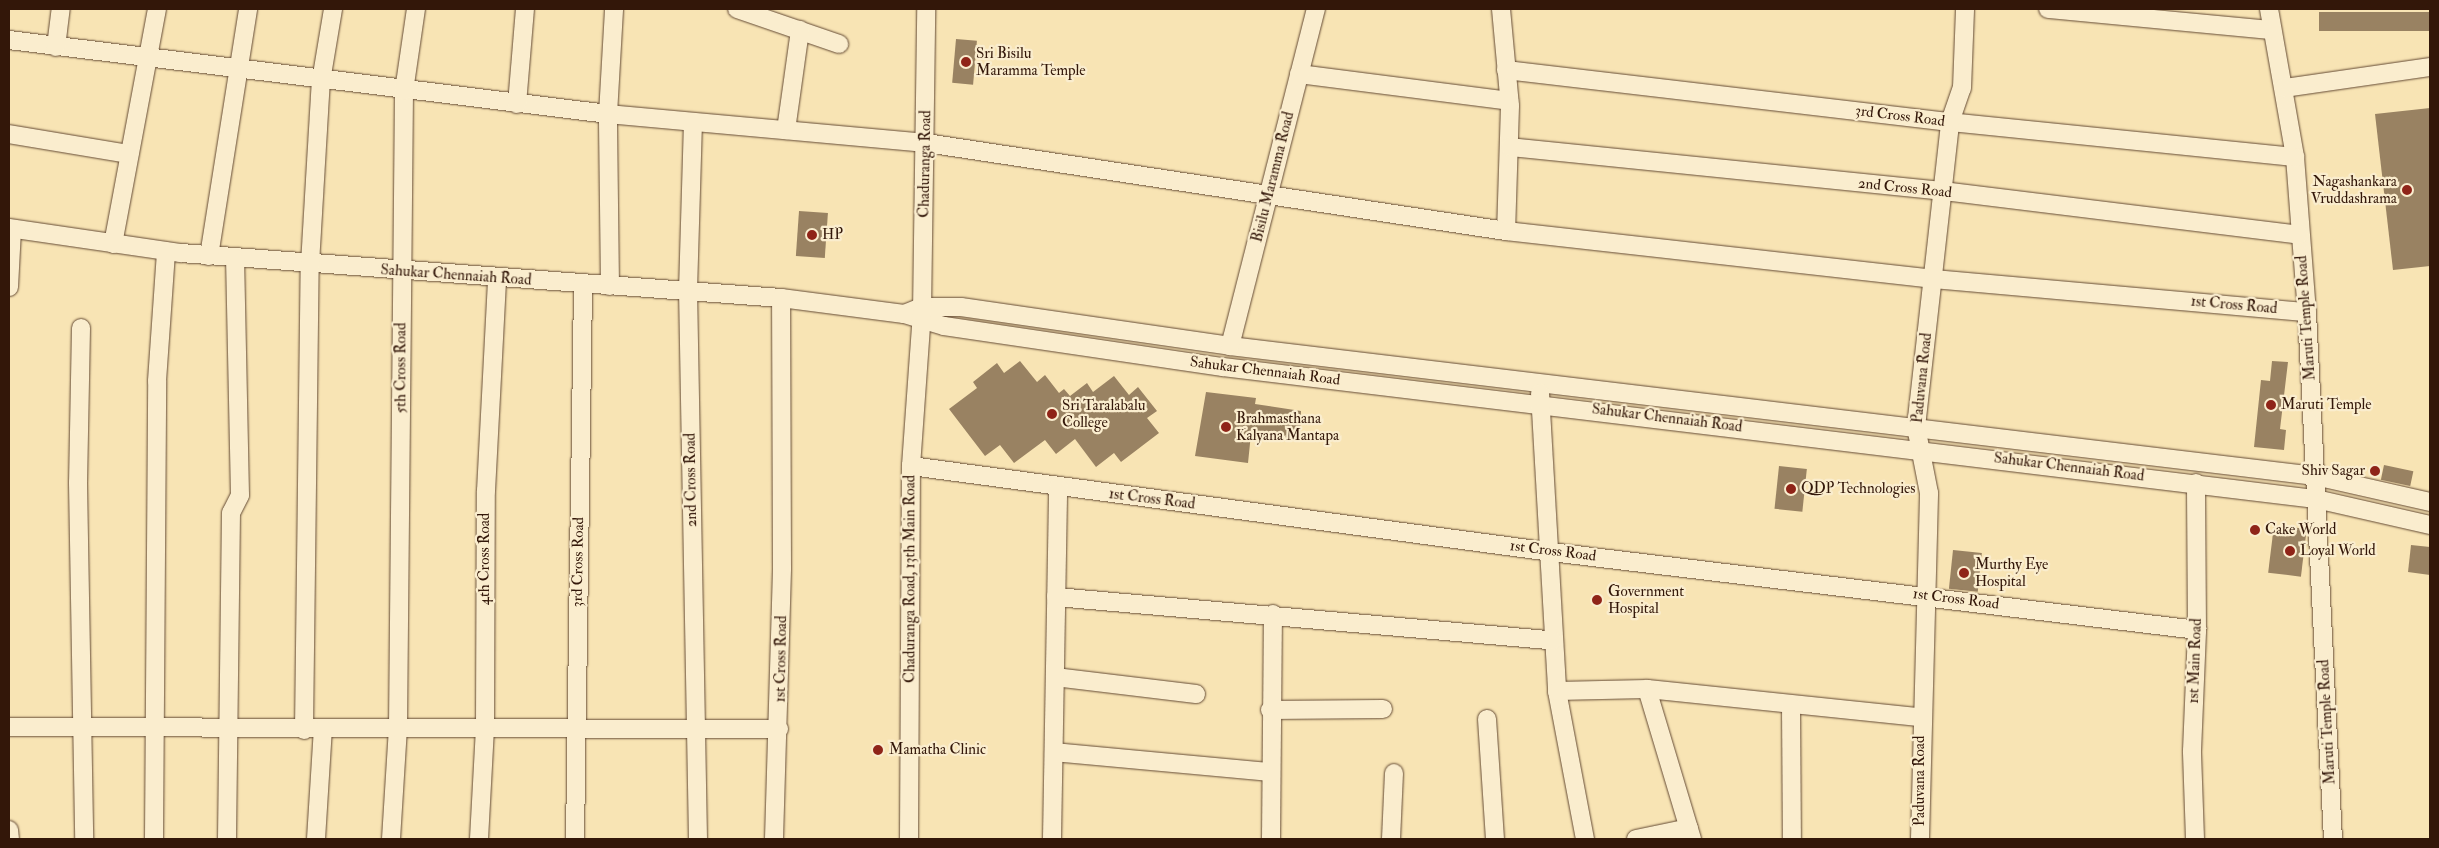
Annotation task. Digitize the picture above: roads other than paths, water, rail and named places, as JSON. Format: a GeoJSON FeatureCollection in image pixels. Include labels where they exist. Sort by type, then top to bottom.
{"type":"FeatureCollection","features":[{"type":"Feature","properties":{"kind":"street"},"geometry":{"type":"LineString","coordinates":[[56,47],[60,9]]}},
{"type":"Feature","properties":{"kind":"street"},"geometry":{"type":"LineString","coordinates":[[113,244],[146,59],[157,9]]}},
{"type":"Feature","properties":{"kind":"street"},"geometry":{"type":"LineString","coordinates":[[209,256],[248,9]]}},
{"type":"Feature","properties":{"kind":"street"},"geometry":{"type":"LineString","coordinates":[[304,730],[310,264],[321,82],[333,9]]}},
{"type":"Feature","properties":{"kind":"street","name":"5th Cross Road"},"geometry":{"type":"LineString","coordinates":[[391,839],[398,728],[404,91],[416,9]]}},
{"type":"Feature","properties":{"kind":"street"},"geometry":{"type":"LineString","coordinates":[[517,104],[524,9]]}},
{"type":"Feature","properties":{"kind":"street"},"geometry":{"type":"LineString","coordinates":[[610,286],[608,114],[614,9]]}},
{"type":"Feature","properties":{"kind":"street"},"geometry":{"type":"LineString","coordinates":[[737,9],[838,44]]}},
{"type":"Feature","properties":{"kind":"street","name":"Chaduranga Road"},"geometry":{"type":"LineString","coordinates":[[921,313],[926,143],[926,9]]}},
{"type":"Feature","properties":{"kind":"street","name":"Bisilu Maramma Road"},"geometry":{"type":"LineString","coordinates":[[1230,346],[1316,9]]}},
{"type":"Feature","properties":{"kind":"street"},"geometry":{"type":"LineString","coordinates":[[1501,9],[1509,101],[1510,147],[1506,231]]}},
{"type":"Feature","properties":{"kind":"street","name":"Paduvana Road"},"geometry":{"type":"LineString","coordinates":[[1920,839],[1920,717],[1929,493],[1916,427],[1950,122],[1962,88],[1965,9]]}},
{"type":"Feature","properties":{"kind":"street"},"geometry":{"type":"LineString","coordinates":[[2048,9],[2118,12],[2272,30]]}},
{"type":"Feature","properties":{"kind":"street","name":"Maruti Temple Road"},"geometry":{"type":"LineString","coordinates":[[2269,9],[2295,157],[2299,235],[2307,312],[2333,839]]}},
{"type":"Feature","properties":{"kind":"street"},"geometry":{"type":"LineString","coordinates":[[786,130],[800,30]]}},
{"type":"Feature","properties":{"kind":"street","name":"1st Cross Road"},"geometry":{"type":"LineString","coordinates":[[9,40],[321,82],[608,114],[926,143],[1506,231],[1934,279],[2307,312]]}},
{"type":"Feature","properties":{"kind":"street"},"geometry":{"type":"LineString","coordinates":[[2284,88],[2430,67]]}},
{"type":"Feature","properties":{"kind":"street","name":"3rd Cross Road"},"geometry":{"type":"LineString","coordinates":[[1506,70],[1950,122],[2295,157]]}},
{"type":"Feature","properties":{"kind":"street"},"geometry":{"type":"LineString","coordinates":[[1299,74],[1509,101]]}},
{"type":"Feature","properties":{"kind":"street","name":"2nd Cross Road"},"geometry":{"type":"LineString","coordinates":[[693,122],[688,289],[698,839]]}},
{"type":"Feature","properties":{"kind":"street"},"geometry":{"type":"LineString","coordinates":[[9,134],[129,154]]}},
{"type":"Feature","properties":{"kind":"street","name":"2nd Cross Road"},"geometry":{"type":"LineString","coordinates":[[1510,147],[1943,191],[2299,235]]}},
{"type":"Feature","properties":{"kind":"street"},"geometry":{"type":"LineString","coordinates":[[9,288],[10,229]]}},
{"type":"Feature","properties":{"kind":"street","name":"Sahukar Chennaiah Road"},"geometry":{"type":"LineString","coordinates":[[10,229],[209,256],[497,279],[688,289],[781,298],[904,314],[961,307],[1230,346],[2315,476],[2430,502]]}},
{"type":"Feature","properties":{"kind":"street"},"geometry":{"type":"LineString","coordinates":[[154,839],[157,381],[166,251]]}},
{"type":"Feature","properties":{"kind":"street"},"geometry":{"type":"LineString","coordinates":[[226,839],[225,729],[231,513],[240,496],[235,258]]}},
{"type":"Feature","properties":{"kind":"street","name":"4th Cross Road"},"geometry":{"type":"LineString","coordinates":[[479,839],[485,727],[486,491],[497,279]]}},
{"type":"Feature","properties":{"kind":"street","name":"3rd Cross Road"},"geometry":{"type":"LineString","coordinates":[[575,839],[575,727],[583,284]]}},
{"type":"Feature","properties":{"kind":"street","name":"1st Cross Road"},"geometry":{"type":"LineString","coordinates":[[774,839],[779,729],[781,298]]}},
{"type":"Feature","properties":{"kind":"street","name":"Sahukar Chennaiah Road"},"geometry":{"type":"LineString","coordinates":[[921,313],[944,326],[1223,367],[1920,448],[2196,483],[2316,499],[2430,525]]}},
{"type":"Feature","properties":{"kind":"street","name":"Chaduranga Road, 13th Main Road"},"geometry":{"type":"LineString","coordinates":[[908,839],[911,466],[921,313]]}},
{"type":"Feature","properties":{"kind":"street"},"geometry":{"type":"LineString","coordinates":[[81,328],[81,727],[84,839]]}},
{"type":"Feature","properties":{"kind":"street"},"geometry":{"type":"LineString","coordinates":[[1539,383],[1551,552],[1552,640],[1556,691],[1585,839]]}},
{"type":"Feature","properties":{"kind":"street","name":"1st Cross Road"},"geometry":{"type":"LineString","coordinates":[[911,466],[1551,552],[1925,595],[2197,630]]}},
{"type":"Feature","properties":{"kind":"street","name":"1st Main Road"},"geometry":{"type":"LineString","coordinates":[[2195,839],[2192,751],[2197,630],[2196,483]]}},
{"type":"Feature","properties":{"kind":"street"},"geometry":{"type":"LineString","coordinates":[[1052,839],[1058,487]]}},
{"type":"Feature","properties":{"kind":"street"},"geometry":{"type":"LineString","coordinates":[[1056,597],[1273,614],[1552,640]]}},
{"type":"Feature","properties":{"kind":"street"},"geometry":{"type":"LineString","coordinates":[[1271,839],[1270,710],[1273,614]]}},
{"type":"Feature","properties":{"kind":"street"},"geometry":{"type":"LineString","coordinates":[[1055,677],[1196,694]]}},
{"type":"Feature","properties":{"kind":"street"},"geometry":{"type":"LineString","coordinates":[[1556,691],[1646,688],[1790,706],[1920,717]]}},
{"type":"Feature","properties":{"kind":"street"},"geometry":{"type":"LineString","coordinates":[[1636,839],[1691,834],[1646,688]]}},
{"type":"Feature","properties":{"kind":"street"},"geometry":{"type":"LineString","coordinates":[[1790,706],[1792,839]]}},
{"type":"Feature","properties":{"kind":"street"},"geometry":{"type":"LineString","coordinates":[[1270,710],[1383,709]]}},
{"type":"Feature","properties":{"kind":"street"},"geometry":{"type":"LineString","coordinates":[[1487,719],[1495,839]]}},
{"type":"Feature","properties":{"kind":"street"},"geometry":{"type":"LineString","coordinates":[[9,726],[304,730],[485,727],[695,730],[779,729]]}},
{"type":"Feature","properties":{"kind":"street"},"geometry":{"type":"LineString","coordinates":[[316,839],[324,729]]}},
{"type":"Feature","properties":{"kind":"street"},"geometry":{"type":"LineString","coordinates":[[1054,752],[1270,772]]}},
{"type":"Feature","properties":{"kind":"street"},"geometry":{"type":"LineString","coordinates":[[1391,839],[1394,773]]}},
{"type":"Feature","properties":{"kind":"street"},"geometry":{"type":"LineString","coordinates":[[9,830],[10,839]]}},
{"type":"Feature","properties":{"kind":"place","name":"Sri Bisilu Maramma Temple"},"geometry":{"type":"Point","coordinates":[966,62]}},
{"type":"Feature","properties":{"kind":"place","name":"Nagashankara Vruddashrama"},"geometry":{"type":"Point","coordinates":[2407,190]}},
{"type":"Feature","properties":{"kind":"place","name":"HP"},"geometry":{"type":"Point","coordinates":[812,235]}},
{"type":"Feature","properties":{"kind":"place","name":"Maruti Temple"},"geometry":{"type":"Point","coordinates":[2271,405]}},
{"type":"Feature","properties":{"kind":"place","name":"Sri Taralabalu College"},"geometry":{"type":"Point","coordinates":[1052,414]}},
{"type":"Feature","properties":{"kind":"place","name":"Brahmasthana Kalyana Mantapa"},"geometry":{"type":"Point","coordinates":[1226,427]}},
{"type":"Feature","properties":{"kind":"place","name":"Shiv Sagar"},"geometry":{"type":"Point","coordinates":[2375,471]}},
{"type":"Feature","properties":{"kind":"place","name":"QDP Technologies"},"geometry":{"type":"Point","coordinates":[1791,489]}},
{"type":"Feature","properties":{"kind":"place","name":"Cake World"},"geometry":{"type":"Point","coordinates":[2255,530]}},
{"type":"Feature","properties":{"kind":"place","name":"Loyal World"},"geometry":{"type":"Point","coordinates":[2290,551]}},
{"type":"Feature","properties":{"kind":"place","name":"Murthy Eye Hospital"},"geometry":{"type":"Point","coordinates":[1964,573]}},
{"type":"Feature","properties":{"kind":"place","name":"Government Hospital"},"geometry":{"type":"Point","coordinates":[1597,600]}},
{"type":"Feature","properties":{"kind":"place","name":"Mamatha Clinic"},"geometry":{"type":"Point","coordinates":[878,750]}}]}
